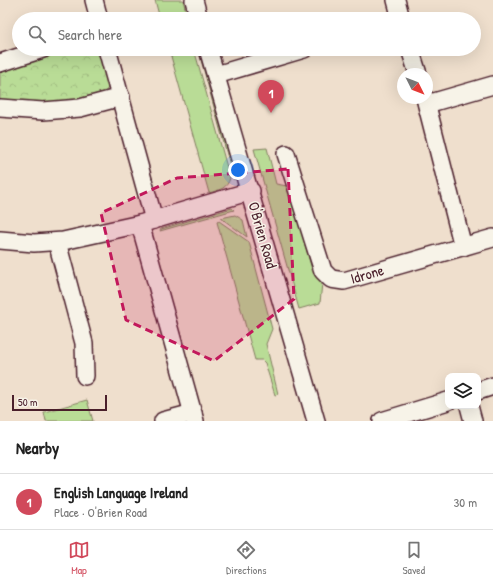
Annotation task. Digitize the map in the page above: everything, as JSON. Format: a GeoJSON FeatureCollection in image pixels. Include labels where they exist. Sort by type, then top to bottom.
{"type":"FeatureCollection","features":[{"type":"Feature","properties":{"kind":"street"},"geometry":{"type":"LineString","coordinates":[[94,0],[97,12]]}},
{"type":"Feature","properties":{"kind":"street"},"geometry":{"type":"LineString","coordinates":[[194,0],[197,12]]}},
{"type":"Feature","properties":{"kind":"street"},"geometry":{"type":"LineString","coordinates":[[396,0],[399,12]]}},
{"type":"Feature","properties":{"kind":"street"},"geometry":{"type":"LineString","coordinates":[[0,63],[22,56]]}},
{"type":"Feature","properties":{"kind":"street"},"geometry":{"type":"LineString","coordinates":[[109,56],[121,97],[147,222],[194,417],[163,421]]}},
{"type":"Feature","properties":{"kind":"street","name":"O'Brien Road"},"geometry":{"type":"LineString","coordinates":[[210,56],[251,191],[316,421]]}},
{"type":"Feature","properties":{"kind":"street"},"geometry":{"type":"LineString","coordinates":[[216,75],[280,56]]}},
{"type":"Feature","properties":{"kind":"street"},"geometry":{"type":"LineString","coordinates":[[412,56],[416,68]]}},
{"type":"Feature","properties":{"kind":"street"},"geometry":{"type":"LineString","coordinates":[[433,99],[493,85]]}},
{"type":"Feature","properties":{"kind":"street"},"geometry":{"type":"LineString","coordinates":[[0,108],[43,111],[80,108],[121,97]]}},
{"type":"Feature","properties":{"kind":"street"},"geometry":{"type":"LineString","coordinates":[[427,104],[463,247]]}},
{"type":"Feature","properties":{"kind":"street","name":"Idrone"},"geometry":{"type":"LineString","coordinates":[[286,154],[323,271],[331,279],[344,281],[493,238]]}},
{"type":"Feature","properties":{"kind":"street"},"geometry":{"type":"LineString","coordinates":[[0,240],[34,243],[57,242],[147,222],[251,191]]}},
{"type":"Feature","properties":{"kind":"street"},"geometry":{"type":"LineString","coordinates":[[57,242],[84,343],[85,376]]}},
{"type":"Feature","properties":{"kind":"street"},"geometry":{"type":"LineString","coordinates":[[481,390],[493,386]]}},
{"type":"Feature","properties":{"kind":"street"},"geometry":{"type":"LineString","coordinates":[[382,421],[445,401]]}},
{"type":"Feature","properties":{"kind":"street"},"geometry":{"type":"LineString","coordinates":[[470,409],[473,421]]}},
{"type":"Feature","properties":{"kind":"highlighted area"},"geometry":{"type":"Polygon","coordinates":[[[288,169],[294,299],[214,361],[126,320],[101,213],[177,178],[288,169]]]}},
{"type":"Feature","properties":{"kind":"green space"},"geometry":{"type":"Polygon","coordinates":[[[155,0],[183,0],[186,12],[158,12],[155,0]]]}},
{"type":"Feature","properties":{"kind":"green space"},"geometry":{"type":"Polygon","coordinates":[[[41,56],[104,56],[110,85],[103,95],[58,104],[0,103],[0,70],[41,56]]]}},
{"type":"Feature","properties":{"kind":"green space"},"geometry":{"type":"Polygon","coordinates":[[[171,56],[196,56],[230,178],[225,187],[209,193],[171,56]]]}},
{"type":"Feature","properties":{"kind":"green space"},"geometry":{"type":"Polygon","coordinates":[[[200,56],[204,56],[237,177],[234,180],[200,56]]]}},
{"type":"Feature","properties":{"kind":"green space"},"geometry":{"type":"Polygon","coordinates":[[[267,148],[276,184],[287,186],[290,190],[313,273],[322,283],[320,303],[299,309],[254,149],[267,148]]]}},
{"type":"Feature","properties":{"kind":"green space"},"geometry":{"type":"Polygon","coordinates":[[[232,208],[234,210],[160,231],[161,229],[232,208]]]}},
{"type":"Feature","properties":{"kind":"green space"},"geometry":{"type":"Polygon","coordinates":[[[235,215],[243,220],[247,237],[221,218],[235,215]]]}},
{"type":"Feature","properties":{"kind":"green space"},"geometry":{"type":"Polygon","coordinates":[[[219,221],[249,242],[272,329],[266,344],[278,394],[275,395],[265,363],[262,360],[255,360],[217,222],[219,221]]]}},
{"type":"Feature","properties":{"kind":"green space"},"geometry":{"type":"Polygon","coordinates":[[[87,400],[93,421],[46,421],[44,412],[87,400]]]}},
{"type":"Feature","properties":{"kind":"place","name":"English Language Ireland"},"geometry":{"type":"Point","coordinates":[271,113]}}]}
